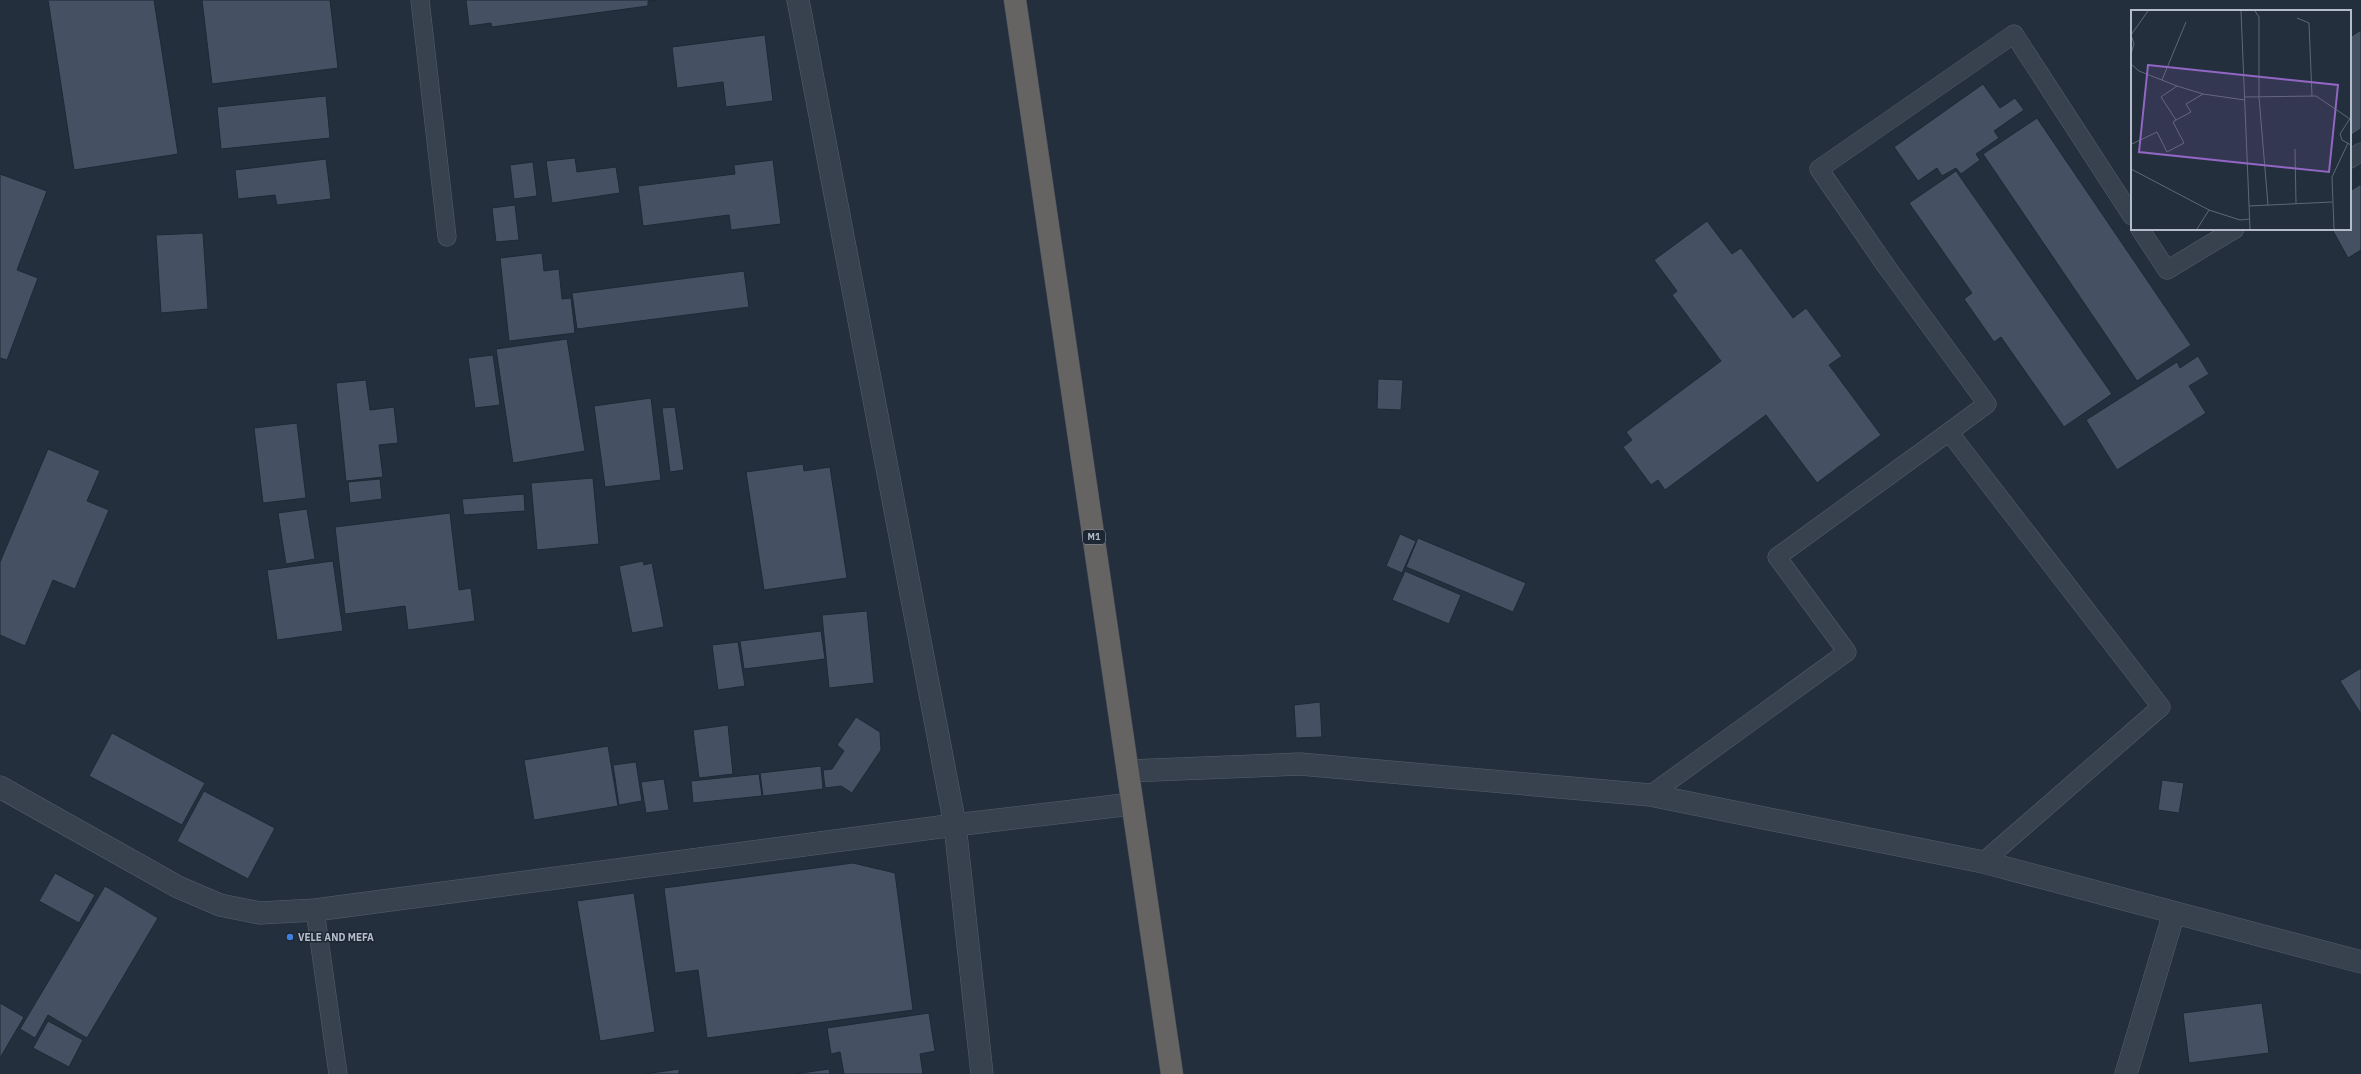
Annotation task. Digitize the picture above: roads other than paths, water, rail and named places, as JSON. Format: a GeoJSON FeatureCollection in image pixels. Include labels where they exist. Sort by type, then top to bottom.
{"type":"FeatureCollection","features":[{"type":"Feature","properties":{"kind":"highway","name":"M1"},"geometry":{"type":"LineString","coordinates":[[1015,0],[1172,1074]]}},
{"type":"Feature","properties":{"kind":"street"},"geometry":{"type":"LineString","coordinates":[[798,0],[955,825],[982,1074]]}},
{"type":"Feature","properties":{"kind":"street"},"geometry":{"type":"LineString","coordinates":[[1128,771],[1300,764],[1650,795],[1983,862],[2361,962]]}},
{"type":"Feature","properties":{"kind":"street"},"geometry":{"type":"LineString","coordinates":[[0,787],[178,887],[220,905],[260,913],[315,910],[955,825],[1132,804]]}},
{"type":"Feature","properties":{"kind":"street"},"geometry":{"type":"LineString","coordinates":[[2126,1074],[2174,913]]}},
{"type":"Feature","properties":{"kind":"lane"},"geometry":{"type":"LineString","coordinates":[[420,0],[447,237]]}},
{"type":"Feature","properties":{"kind":"lane"},"geometry":{"type":"LineString","coordinates":[[1650,795],[1847,652],[1777,557],[1987,404],[1886,266],[1819,169],[2014,34],[2131,214]]}},
{"type":"Feature","properties":{"kind":"lane"},"geometry":{"type":"LineString","coordinates":[[2351,158],[2361,152]]}},
{"type":"Feature","properties":{"kind":"lane"},"geometry":{"type":"LineString","coordinates":[[2141,230],[2167,270],[2233,230]]}},
{"type":"Feature","properties":{"kind":"lane"},"geometry":{"type":"LineString","coordinates":[[1949,432],[2161,707],[1983,862]]}},
{"type":"Feature","properties":{"kind":"lane"},"geometry":{"type":"LineString","coordinates":[[315,910],[338,1074]]}},
{"type":"Feature","properties":{"kind":"place","name":"VELE AND MEFA"},"geometry":{"type":"Point","coordinates":[290,937]}}]}
